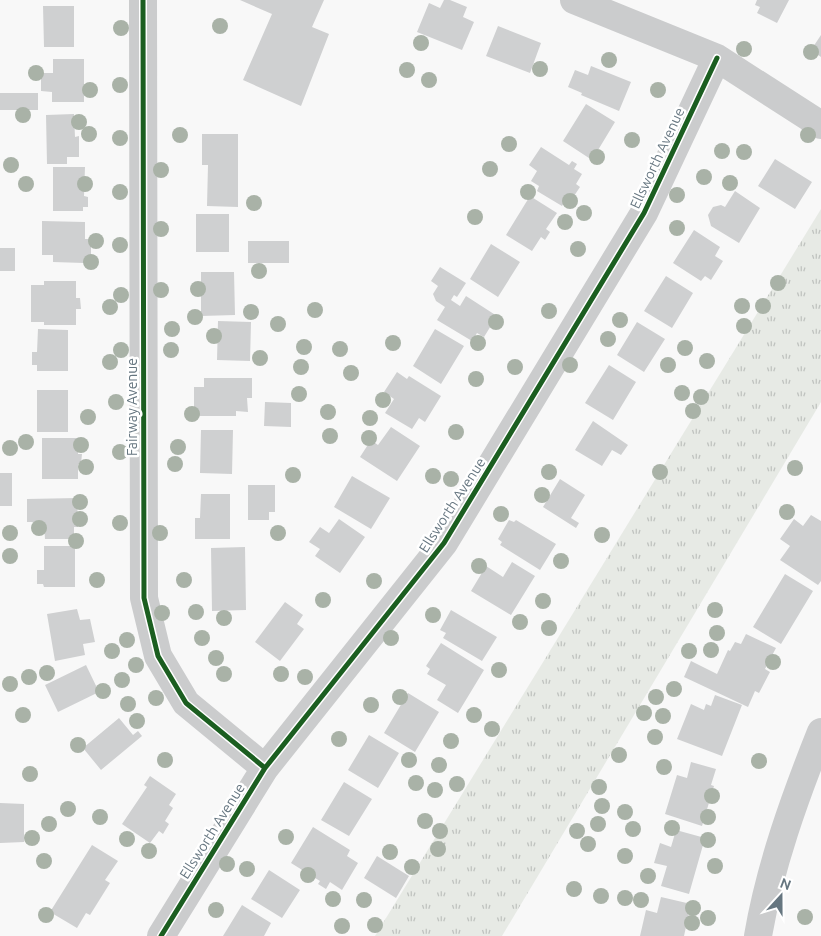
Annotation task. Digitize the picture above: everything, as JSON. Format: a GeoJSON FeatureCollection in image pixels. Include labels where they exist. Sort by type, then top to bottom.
{"type":"FeatureCollection","features":[{"type":"Feature","properties":{"kind":"street","name":"Fairway Avenue"},"geometry":{"type":"LineString","coordinates":[[143,0],[144,598],[158,656],[186,703],[265,768]]}},
{"type":"Feature","properties":{"kind":"street"},"geometry":{"type":"LineString","coordinates":[[574,0],[717,58],[821,125]]}},
{"type":"Feature","properties":{"kind":"street","name":"Ellsworth Avenue"},"geometry":{"type":"LineString","coordinates":[[161,936],[265,768],[444,544],[644,213],[717,58]]}},
{"type":"Feature","properties":{"kind":"street"},"geometry":{"type":"LineString","coordinates":[[758,936],[762,911],[800,786],[821,732]]}},
{"type":"Feature","properties":{"kind":"green space"},"geometry":{"type":"Polygon","coordinates":[[[821,209],[821,402],[502,936],[375,936],[821,209]]]}},
{"type":"Feature","properties":{"kind":"building"},"geometry":{"type":"Polygon","coordinates":[[[240,0],[324,0],[312,27],[329,34],[301,106],[243,80],[272,14],[240,0]]]}},
{"type":"Feature","properties":{"kind":"building"},"geometry":{"type":"Polygon","coordinates":[[[444,0],[450,0],[467,7],[463,17],[474,22],[462,50],[417,32],[429,3],[440,8],[444,0]]]}},
{"type":"Feature","properties":{"kind":"building"},"geometry":{"type":"Polygon","coordinates":[[[757,0],[789,0],[777,23],[757,13],[760,7],[755,5],[757,0]]]}},
{"type":"Feature","properties":{"kind":"building"},"geometry":{"type":"Polygon","coordinates":[[[43,6],[74,6],[74,47],[44,47],[43,6]]]}},
{"type":"Feature","properties":{"kind":"building"},"geometry":{"type":"Polygon","coordinates":[[[498,26],[541,43],[530,73],[486,56],[498,26]]]}},
{"type":"Feature","properties":{"kind":"building"},"geometry":{"type":"Polygon","coordinates":[[[821,35],[821,57],[811,50],[821,35]]]}},
{"type":"Feature","properties":{"kind":"building"},"geometry":{"type":"Polygon","coordinates":[[[53,59],[84,59],[84,102],[52,102],[52,92],[41,91],[41,73],[53,73],[53,59]]]}},
{"type":"Feature","properties":{"kind":"building"},"geometry":{"type":"Polygon","coordinates":[[[591,66],[631,82],[619,111],[581,95],[582,93],[568,87],[575,70],[588,75],[591,66]]]}},
{"type":"Feature","properties":{"kind":"building"},"geometry":{"type":"Polygon","coordinates":[[[0,93],[38,93],[38,110],[0,110],[0,93]]]}},
{"type":"Feature","properties":{"kind":"building"},"geometry":{"type":"Polygon","coordinates":[[[586,104],[615,122],[592,160],[563,141],[586,104]]]}},
{"type":"Feature","properties":{"kind":"building"},"geometry":{"type":"Polygon","coordinates":[[[74,114],[75,137],[79,136],[79,157],[67,157],[67,164],[47,164],[46,115],[74,114]]]}},
{"type":"Feature","properties":{"kind":"building"},"geometry":{"type":"Polygon","coordinates":[[[202,134],[238,134],[238,207],[207,206],[208,165],[202,165],[202,134]]]}},
{"type":"Feature","properties":{"kind":"building"},"geometry":{"type":"Polygon","coordinates":[[[541,147],[569,165],[572,161],[577,164],[574,169],[582,174],[576,184],[580,187],[574,196],[570,193],[562,206],[537,191],[539,186],[531,181],[537,171],[529,165],[541,147]]]}},
{"type":"Feature","properties":{"kind":"building"},"geometry":{"type":"Polygon","coordinates":[[[775,159],[812,182],[795,209],[758,186],[775,159]]]}},
{"type":"Feature","properties":{"kind":"building"},"geometry":{"type":"Polygon","coordinates":[[[53,167],[85,167],[84,196],[88,197],[88,207],[83,207],[83,211],[53,211],[53,167]]]}},
{"type":"Feature","properties":{"kind":"building"},"geometry":{"type":"Polygon","coordinates":[[[735,191],[760,208],[739,243],[711,226],[708,215],[713,207],[721,205],[725,207],[735,191]]]}},
{"type":"Feature","properties":{"kind":"building"},"geometry":{"type":"Polygon","coordinates":[[[530,196],[557,213],[546,229],[550,232],[545,240],[541,237],[532,251],[506,235],[530,196]]]}},
{"type":"Feature","properties":{"kind":"building"},"geometry":{"type":"Polygon","coordinates":[[[196,214],[229,214],[229,252],[196,252],[196,214]]]}},
{"type":"Feature","properties":{"kind":"building"},"geometry":{"type":"Polygon","coordinates":[[[42,221],[85,222],[85,239],[91,239],[91,260],[84,260],[84,263],[53,262],[53,255],[42,255],[42,221]]]}},
{"type":"Feature","properties":{"kind":"building"},"geometry":{"type":"Polygon","coordinates":[[[694,230],[720,247],[715,256],[723,261],[711,280],[705,276],[701,281],[673,263],[694,230]]]}},
{"type":"Feature","properties":{"kind":"building"},"geometry":{"type":"Polygon","coordinates":[[[248,241],[289,241],[289,263],[248,263],[248,241]]]}},
{"type":"Feature","properties":{"kind":"building"},"geometry":{"type":"Polygon","coordinates":[[[491,244],[520,262],[498,297],[470,279],[491,244]]]}},
{"type":"Feature","properties":{"kind":"building"},"geometry":{"type":"Polygon","coordinates":[[[0,248],[15,248],[15,271],[0,271],[0,248]]]}},
{"type":"Feature","properties":{"kind":"building"},"geometry":{"type":"Polygon","coordinates":[[[440,267],[466,283],[457,297],[454,295],[451,300],[460,306],[466,296],[497,316],[484,337],[477,333],[472,341],[437,320],[445,307],[436,301],[433,294],[438,286],[431,281],[440,267]]]}},
{"type":"Feature","properties":{"kind":"building"},"geometry":{"type":"Polygon","coordinates":[[[201,272],[234,272],[235,315],[201,316],[201,272]]]}},
{"type":"Feature","properties":{"kind":"building"},"geometry":{"type":"Polygon","coordinates":[[[666,276],[693,293],[672,328],[644,311],[666,276]]]}},
{"type":"Feature","properties":{"kind":"building"},"geometry":{"type":"Polygon","coordinates":[[[44,281],[76,281],[76,298],[80,298],[81,309],[76,309],[76,325],[44,325],[44,322],[31,322],[31,285],[44,285],[44,281]]]}},
{"type":"Feature","properties":{"kind":"building"},"geometry":{"type":"Polygon","coordinates":[[[218,321],[251,322],[250,361],[217,360],[218,321]]]}},
{"type":"Feature","properties":{"kind":"building"},"geometry":{"type":"Polygon","coordinates":[[[637,322],[665,339],[644,372],[617,355],[637,322]]]}},
{"type":"Feature","properties":{"kind":"building"},"geometry":{"type":"Polygon","coordinates":[[[38,329],[68,330],[68,371],[37,371],[37,365],[32,365],[32,352],[37,352],[38,329]]]}},
{"type":"Feature","properties":{"kind":"building"},"geometry":{"type":"Polygon","coordinates":[[[435,329],[464,346],[441,384],[413,366],[435,329]]]}},
{"type":"Feature","properties":{"kind":"building"},"geometry":{"type":"Polygon","coordinates":[[[609,365],[636,382],[613,420],[585,403],[609,365]]]}},
{"type":"Feature","properties":{"kind":"building"},"geometry":{"type":"Polygon","coordinates":[[[397,372],[407,379],[409,376],[441,396],[425,422],[419,418],[412,429],[385,413],[394,399],[384,392],[397,372]]]}},
{"type":"Feature","properties":{"kind":"building"},"geometry":{"type":"Polygon","coordinates":[[[204,378],[252,378],[252,398],[247,398],[248,412],[236,411],[236,416],[194,416],[194,387],[204,387],[204,378]]]}},
{"type":"Feature","properties":{"kind":"building"},"geometry":{"type":"Polygon","coordinates":[[[37,390],[68,390],[68,432],[37,432],[37,390]]]}},
{"type":"Feature","properties":{"kind":"building"},"geometry":{"type":"Polygon","coordinates":[[[265,402],[291,403],[291,427],[264,426],[265,402]]]}},
{"type":"Feature","properties":{"kind":"building"},"geometry":{"type":"Polygon","coordinates":[[[593,421],[628,445],[621,455],[612,450],[602,466],[575,450],[593,421]]]}},
{"type":"Feature","properties":{"kind":"building"},"geometry":{"type":"Polygon","coordinates":[[[391,427],[420,446],[397,481],[360,457],[371,440],[378,445],[391,427]]]}},
{"type":"Feature","properties":{"kind":"building"},"geometry":{"type":"Polygon","coordinates":[[[201,430],[233,430],[232,474],[200,473],[201,430]]]}},
{"type":"Feature","properties":{"kind":"building"},"geometry":{"type":"Polygon","coordinates":[[[42,438],[78,438],[78,454],[82,454],[81,464],[78,464],[78,479],[42,479],[42,438]]]}},
{"type":"Feature","properties":{"kind":"building"},"geometry":{"type":"Polygon","coordinates":[[[0,473],[12,473],[12,506],[0,506],[0,473]]]}},
{"type":"Feature","properties":{"kind":"building"},"geometry":{"type":"Polygon","coordinates":[[[352,476],[390,498],[371,529],[334,507],[352,476]]]}},
{"type":"Feature","properties":{"kind":"building"},"geometry":{"type":"Polygon","coordinates":[[[560,479],[585,495],[571,518],[579,523],[576,528],[543,507],[560,479]]]}},
{"type":"Feature","properties":{"kind":"building"},"geometry":{"type":"Polygon","coordinates":[[[248,485],[275,485],[275,512],[269,512],[269,520],[248,520],[248,485]]]}},
{"type":"Feature","properties":{"kind":"building"},"geometry":{"type":"Polygon","coordinates":[[[201,494],[230,494],[230,539],[195,539],[195,518],[200,518],[201,494]]]}},
{"type":"Feature","properties":{"kind":"building"},"geometry":{"type":"Polygon","coordinates":[[[77,498],[78,527],[74,527],[74,539],[45,539],[44,522],[27,522],[27,499],[77,498]]]}},
{"type":"Feature","properties":{"kind":"building"},"geometry":{"type":"Polygon","coordinates":[[[811,515],[821,521],[821,581],[818,585],[780,560],[790,546],[780,539],[794,519],[803,526],[811,515]]]}},
{"type":"Feature","properties":{"kind":"building"},"geometry":{"type":"Polygon","coordinates":[[[339,519],[365,537],[340,573],[315,556],[320,549],[309,542],[320,527],[329,533],[339,519]]]}},
{"type":"Feature","properties":{"kind":"building"},"geometry":{"type":"Polygon","coordinates":[[[509,520],[514,522],[516,520],[556,544],[540,570],[500,545],[502,542],[498,539],[509,520]]]}},
{"type":"Feature","properties":{"kind":"building"},"geometry":{"type":"Polygon","coordinates":[[[44,546],[75,546],[75,587],[44,587],[43,584],[37,584],[37,570],[44,570],[44,546]]]}},
{"type":"Feature","properties":{"kind":"building"},"geometry":{"type":"Polygon","coordinates":[[[245,547],[246,610],[212,611],[211,548],[245,547]]]}},
{"type":"Feature","properties":{"kind":"building"},"geometry":{"type":"Polygon","coordinates":[[[512,562],[535,576],[511,615],[471,591],[486,566],[503,577],[512,562]]]}},
{"type":"Feature","properties":{"kind":"building"},"geometry":{"type":"Polygon","coordinates":[[[785,574],[813,591],[781,644],[753,627],[785,574]]]}},
{"type":"Feature","properties":{"kind":"building"},"geometry":{"type":"Polygon","coordinates":[[[285,602],[303,615],[297,624],[304,629],[280,661],[255,642],[285,602]]]}},
{"type":"Feature","properties":{"kind":"building"},"geometry":{"type":"Polygon","coordinates":[[[77,609],[80,620],[90,619],[95,642],[83,644],[85,655],[55,661],[47,614],[77,609]]]}},
{"type":"Feature","properties":{"kind":"building"},"geometry":{"type":"Polygon","coordinates":[[[451,610],[497,637],[482,661],[443,638],[446,633],[440,630],[451,610]]]}},
{"type":"Feature","properties":{"kind":"building"},"geometry":{"type":"Polygon","coordinates":[[[746,634],[776,648],[765,669],[770,672],[759,693],[755,691],[748,707],[684,677],[691,661],[717,674],[728,650],[730,651],[735,642],[741,644],[746,634]]]}},
{"type":"Feature","properties":{"kind":"building"},"geometry":{"type":"Polygon","coordinates":[[[441,643],[484,670],[458,713],[437,700],[446,685],[427,674],[430,669],[426,666],[441,643]]]}},
{"type":"Feature","properties":{"kind":"building"},"geometry":{"type":"Polygon","coordinates":[[[86,665],[99,692],[58,712],[45,685],[86,665]]]}},
{"type":"Feature","properties":{"kind":"building"},"geometry":{"type":"Polygon","coordinates":[[[408,693],[439,712],[415,752],[384,733],[408,693]]]}},
{"type":"Feature","properties":{"kind":"building"},"geometry":{"type":"Polygon","coordinates":[[[715,695],[742,705],[722,756],[677,739],[691,704],[704,710],[706,704],[711,706],[715,695]]]}},
{"type":"Feature","properties":{"kind":"building"},"geometry":{"type":"Polygon","coordinates":[[[119,718],[133,735],[138,731],[142,736],[101,770],[83,748],[119,718]]]}},
{"type":"Feature","properties":{"kind":"building"},"geometry":{"type":"Polygon","coordinates":[[[369,735],[399,753],[378,788],[348,770],[369,735]]]}},
{"type":"Feature","properties":{"kind":"building"},"geometry":{"type":"Polygon","coordinates":[[[691,762],[716,769],[711,785],[714,786],[702,826],[665,814],[677,775],[687,778],[691,762]]]}},
{"type":"Feature","properties":{"kind":"building"},"geometry":{"type":"Polygon","coordinates":[[[150,776],[176,794],[169,805],[173,808],[165,821],[169,824],[163,834],[159,831],[150,843],[122,824],[147,787],[144,785],[150,776]]]}},
{"type":"Feature","properties":{"kind":"building"},"geometry":{"type":"Polygon","coordinates":[[[344,782],[372,799],[349,836],[321,820],[344,782]]]}},
{"type":"Feature","properties":{"kind":"building"},"geometry":{"type":"Polygon","coordinates":[[[0,803],[24,804],[24,842],[0,843],[0,803]]]}},
{"type":"Feature","properties":{"kind":"building"},"geometry":{"type":"Polygon","coordinates":[[[313,827],[350,850],[347,856],[358,863],[342,890],[330,882],[326,889],[318,884],[320,881],[291,863],[313,827]]]}},
{"type":"Feature","properties":{"kind":"building"},"geometry":{"type":"Polygon","coordinates":[[[676,830],[705,838],[689,894],[661,886],[667,866],[654,863],[660,843],[671,847],[676,830]]]}},
{"type":"Feature","properties":{"kind":"building"},"geometry":{"type":"Polygon","coordinates":[[[92,845],[118,861],[105,880],[110,883],[90,915],[86,913],[77,928],[50,912],[92,845]]]}},
{"type":"Feature","properties":{"kind":"building"},"geometry":{"type":"Polygon","coordinates":[[[377,856],[409,876],[396,898],[364,878],[377,856]]]}},
{"type":"Feature","properties":{"kind":"building"},"geometry":{"type":"Polygon","coordinates":[[[269,870],[300,890],[282,918],[251,899],[269,870]]]}},
{"type":"Feature","properties":{"kind":"building"},"geometry":{"type":"Polygon","coordinates":[[[661,897],[691,904],[684,936],[640,936],[646,910],[657,913],[661,897]]]}},
{"type":"Feature","properties":{"kind":"building"},"geometry":{"type":"Polygon","coordinates":[[[242,905],[271,923],[264,936],[223,936],[242,905]]]}},
{"type":"Feature","properties":{"kind":"cycle path"},"geometry":{"type":"LineString","coordinates":[[143,0],[144,598],[158,656],[186,703],[265,768]]}},
{"type":"Feature","properties":{"kind":"cycle path"},"geometry":{"type":"LineString","coordinates":[[161,936],[265,768],[444,543],[644,213],[717,58]]}}]}
